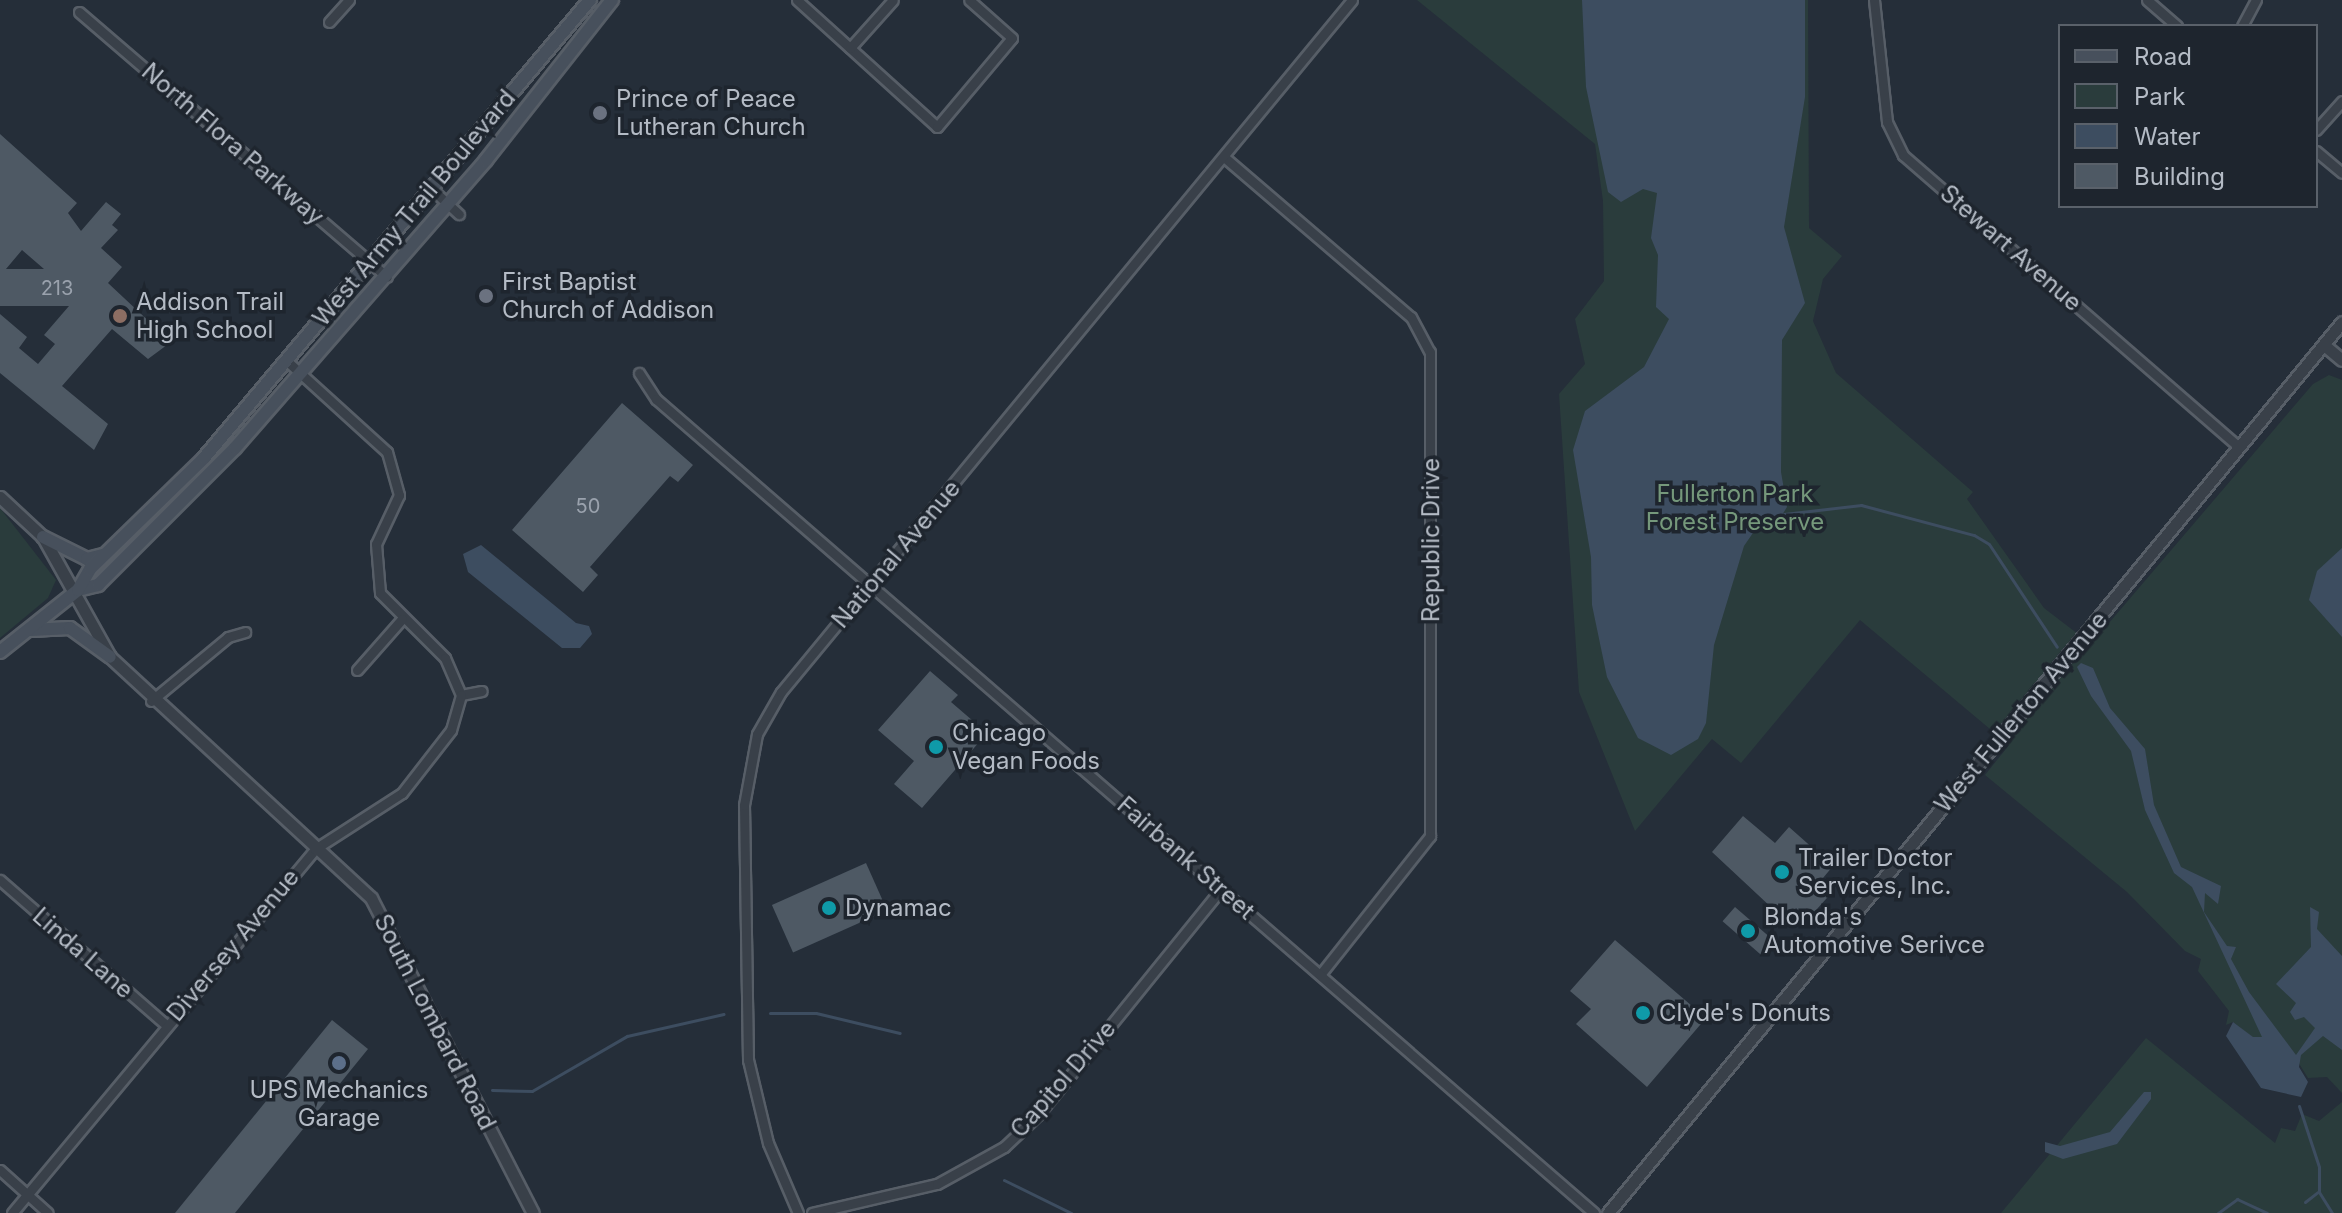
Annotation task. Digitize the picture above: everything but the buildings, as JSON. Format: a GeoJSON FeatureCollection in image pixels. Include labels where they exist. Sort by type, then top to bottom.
{"type":"FeatureCollection","features":[{"type":"Feature","properties":{"kind":"main road","name":"West Army Trail Boulevard"},"geometry":{"type":"LineString","coordinates":[[78,590],[106,554],[204,458],[373,265],[590,0]]}},
{"type":"Feature","properties":{"kind":"main road","name":"West Army Trail Boulevard"},"geometry":{"type":"LineString","coordinates":[[78,590],[98,585],[214,469],[301,375],[501,143],[610,1]]}},
{"type":"Feature","properties":{"kind":"main road"},"geometry":{"type":"LineString","coordinates":[[510,99],[526,111]]}},
{"type":"Feature","properties":{"kind":"main road"},"geometry":{"type":"LineString","coordinates":[[484,130],[501,143]]}},
{"type":"Feature","properties":{"kind":"main road"},"geometry":{"type":"LineString","coordinates":[[204,458],[214,469]]}},
{"type":"Feature","properties":{"kind":"main road"},"geometry":{"type":"LineString","coordinates":[[43,537],[87,559],[106,554]]}},
{"type":"Feature","properties":{"kind":"main road"},"geometry":{"type":"LineString","coordinates":[[0,652],[78,590]]}},
{"type":"Feature","properties":{"kind":"main road"},"geometry":{"type":"LineString","coordinates":[[28,630],[70,628],[110,657]]}},
{"type":"Feature","properties":{"kind":"street"},"geometry":{"type":"LineString","coordinates":[[329,22],[349,0]]}},
{"type":"Feature","properties":{"kind":"street"},"geometry":{"type":"LineString","coordinates":[[797,0],[937,127],[1012,38],[969,0]]}},
{"type":"Feature","properties":{"kind":"street"},"geometry":{"type":"LineString","coordinates":[[850,48],[893,0]]}},
{"type":"Feature","properties":{"kind":"street","name":"National Avenue"},"geometry":{"type":"LineString","coordinates":[[798,1213],[768,1143],[748,1060],[745,775],[777,697],[1352,0]]}},
{"type":"Feature","properties":{"kind":"street","name":"Stewart Avenue"},"geometry":{"type":"LineString","coordinates":[[1874,0],[1887,122],[1903,155],[2239,447]]}},
{"type":"Feature","properties":{"kind":"street"},"geometry":{"type":"LineString","coordinates":[[2147,0],[2175,24]]}},
{"type":"Feature","properties":{"kind":"street"},"geometry":{"type":"LineString","coordinates":[[2243,24],[2256,0]]}},
{"type":"Feature","properties":{"kind":"street","name":"North Flora Parkway"},"geometry":{"type":"LineString","coordinates":[[79,12],[387,277]]}},
{"type":"Feature","properties":{"kind":"street"},"geometry":{"type":"LineString","coordinates":[[2318,128],[2342,101]]}},
{"type":"Feature","properties":{"kind":"street"},"geometry":{"type":"LineString","coordinates":[[2318,153],[2342,173]]}},
{"type":"Feature","properties":{"kind":"street","name":"Republic Drive"},"geometry":{"type":"LineString","coordinates":[[1224,157],[1411,317],[1430,352],[1430,836],[1320,975]]}},
{"type":"Feature","properties":{"kind":"street"},"geometry":{"type":"LineString","coordinates":[[434,191],[459,214]]}},
{"type":"Feature","properties":{"kind":"street","name":"West Fullerton Avenue"},"geometry":{"type":"LineString","coordinates":[[1608,1213],[2342,322]]}},
{"type":"Feature","properties":{"kind":"street"},"geometry":{"type":"LineString","coordinates":[[2324,345],[2342,360]]}},
{"type":"Feature","properties":{"kind":"street"},"geometry":{"type":"LineString","coordinates":[[288,362],[378,441],[394,463],[399,495],[376,544],[374,572],[380,593],[402,619],[445,658],[461,695],[482,691]]}},
{"type":"Feature","properties":{"kind":"street","name":"Fairbank Street"},"geometry":{"type":"LineString","coordinates":[[639,373],[656,399],[1594,1213]]}},
{"type":"Feature","properties":{"kind":"street","name":"South Lombard Road"},"geometry":{"type":"LineString","coordinates":[[0,497],[43,537],[78,590],[110,657],[151,701],[371,898],[533,1213]]}},
{"type":"Feature","properties":{"kind":"street"},"geometry":{"type":"LineString","coordinates":[[357,670],[402,619]]}},
{"type":"Feature","properties":{"kind":"street"},"geometry":{"type":"LineString","coordinates":[[151,701],[228,637],[245,632]]}},
{"type":"Feature","properties":{"kind":"street","name":"Diversey Avenue"},"geometry":{"type":"LineString","coordinates":[[12,1213],[311,845],[402,793],[451,730],[461,695]]}},
{"type":"Feature","properties":{"kind":"street","name":"Linda Lane"},"geometry":{"type":"LineString","coordinates":[[0,880],[166,1025]]}},
{"type":"Feature","properties":{"kind":"street","name":"Capitol Drive"},"geometry":{"type":"LineString","coordinates":[[812,1213],[925,1188],[1004,1147],[1038,1115],[1221,889]]}},
{"type":"Feature","properties":{"kind":"street"},"geometry":{"type":"LineString","coordinates":[[0,1170],[48,1213]]}},
{"type":"Feature","properties":{"kind":"green space","name":"Fullerton Park Forest Preserve"},"geometry":{"type":"Polygon","coordinates":[[[1417,0],[1808,0],[1809,228],[1842,256],[1823,279],[1813,321],[1836,373],[1973,492],[1967,499],[2044,608],[2091,644],[2313,384],[2329,375],[2342,380],[2342,1093],[2327,1077],[2308,1078],[2290,1049],[2252,1037],[2233,1022],[2226,1025],[2229,1011],[2198,971],[2201,959],[2185,951],[2127,892],[1985,775],[2009,745],[1860,620],[1741,763],[1712,739],[1635,831],[1579,692],[1559,394],[1585,364],[1575,319],[1604,281],[1603,201],[1595,144],[1417,0]]]}},
{"type":"Feature","properties":{"kind":"green space"},"geometry":{"type":"Polygon","coordinates":[[[0,508],[56,580],[48,598],[0,638],[0,508]]]}},
{"type":"Feature","properties":{"kind":"green space"},"geometry":{"type":"Polygon","coordinates":[[[2146,1038],[2275,1143],[2281,1128],[2295,1131],[2302,1114],[2319,1121],[2342,1102],[2342,1213],[2001,1213],[2146,1038]]]}},
{"type":"Feature","properties":{"kind":"water"},"geometry":{"type":"Polygon","coordinates":[[[1582,0],[1805,0],[1805,97],[1784,227],[1805,303],[1782,340],[1781,472],[1787,507],[1779,520],[1757,527],[1744,546],[1714,645],[1706,723],[1698,739],[1671,755],[1638,738],[1607,677],[1592,605],[1591,557],[1573,450],[1585,411],[1644,367],[1669,319],[1656,307],[1658,255],[1651,238],[1657,193],[1643,189],[1621,202],[1608,192],[1586,87],[1582,0]]]}},
{"type":"Feature","properties":{"kind":"water"},"geometry":{"type":"Polygon","coordinates":[[[481,545],[576,623],[589,626],[592,634],[580,648],[562,648],[468,572],[463,554],[481,545]]]}},
{"type":"Feature","properties":{"kind":"water"},"geometry":{"type":"Polygon","coordinates":[[[2342,548],[2342,637],[2309,600],[2317,571],[2342,548]]]}},
{"type":"Feature","properties":{"kind":"water"},"geometry":{"type":"Polygon","coordinates":[[[2081,663],[2093,668],[2110,708],[2145,749],[2154,805],[2181,867],[2221,886],[2218,904],[2205,893],[2204,912],[2227,946],[2236,947],[2231,959],[2249,992],[2296,1055],[2315,1028],[2304,1017],[2295,1020],[2290,1012],[2296,1003],[2276,984],[2311,947],[2310,907],[2319,912],[2317,929],[2342,956],[2342,1050],[2323,1036],[2301,1055],[2299,1067],[2308,1082],[2301,1097],[2261,1088],[2226,1036],[2233,1022],[2253,1037],[2262,1037],[2192,887],[2174,873],[2145,810],[2131,751],[2091,696],[2077,667],[2081,663]]]}},
{"type":"Feature","properties":{"kind":"water"},"geometry":{"type":"Polygon","coordinates":[[[2144,1092],[2151,1092],[2151,1099],[2117,1144],[2063,1159],[2045,1152],[2045,1142],[2060,1146],[2110,1132],[2144,1092]]]}},
{"type":"Feature","properties":{"kind":"waterway"},"geometry":{"type":"LineString","coordinates":[[1784,514],[1861,505],[1974,535],[1989,544],[2057,647]]}},
{"type":"Feature","properties":{"kind":"waterway"},"geometry":{"type":"LineString","coordinates":[[770,1013],[816,1013],[900,1033]]}},
{"type":"Feature","properties":{"kind":"waterway"},"geometry":{"type":"LineString","coordinates":[[492,1090],[532,1091],[627,1036],[724,1014]]}},
{"type":"Feature","properties":{"kind":"waterway"},"geometry":{"type":"LineString","coordinates":[[2299,1106],[2319,1167],[2319,1192],[2332,1213]]}},
{"type":"Feature","properties":{"kind":"waterway"},"geometry":{"type":"LineString","coordinates":[[1004,1180],[1071,1213]]}},
{"type":"Feature","properties":{"kind":"waterway"},"geometry":{"type":"LineString","coordinates":[[2305,1202],[2318,1192]]}},
{"type":"Feature","properties":{"kind":"waterway"},"geometry":{"type":"LineString","coordinates":[[2218,1213],[2237,1199],[2267,1213]]}},
{"type":"Feature","properties":{"kind":"place","name":"Prince of Peace Lutheran Church"},"geometry":{"type":"Point","coordinates":[600,113]}},
{"type":"Feature","properties":{"kind":"place","name":"First Baptist Church of Addison"},"geometry":{"type":"Point","coordinates":[486,296]}},
{"type":"Feature","properties":{"kind":"place","name":"Addison Trail High School"},"geometry":{"type":"Point","coordinates":[120,316]}},
{"type":"Feature","properties":{"kind":"place","name":"Chicago Vegan Foods"},"geometry":{"type":"Point","coordinates":[936,747]}},
{"type":"Feature","properties":{"kind":"place","name":"Trailer Doctor Services, Inc."},"geometry":{"type":"Point","coordinates":[1782,872]}},
{"type":"Feature","properties":{"kind":"place","name":"Dynamac"},"geometry":{"type":"Point","coordinates":[829,908]}},
{"type":"Feature","properties":{"kind":"place","name":"Blonda's Automotive Serivce"},"geometry":{"type":"Point","coordinates":[1748,931]}},
{"type":"Feature","properties":{"kind":"place","name":"Clyde's Donuts"},"geometry":{"type":"Point","coordinates":[1643,1013]}},
{"type":"Feature","properties":{"kind":"place","name":"UPS Mechanics Garage"},"geometry":{"type":"Point","coordinates":[339,1063]}}]}
